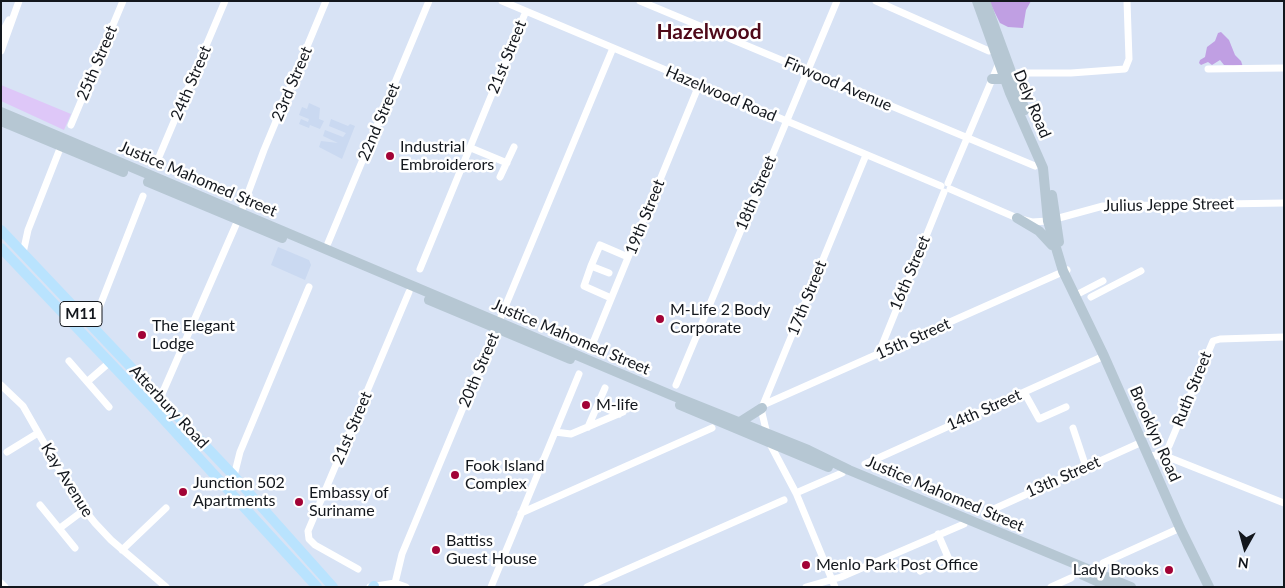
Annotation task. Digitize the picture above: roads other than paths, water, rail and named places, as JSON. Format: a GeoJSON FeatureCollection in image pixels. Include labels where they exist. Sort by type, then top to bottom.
{"type":"FeatureCollection","features":[{"type":"Feature","properties":{"kind":"main road","name":"Dely Road"},"geometry":{"type":"LineString","coordinates":[[976,1],[1047,166],[1052,220]]}},
{"type":"Feature","properties":{"kind":"main road","name":"Dely Road"},"geometry":{"type":"LineString","coordinates":[[985,1],[999,63],[1007,76]]}},
{"type":"Feature","properties":{"kind":"main road"},"geometry":{"type":"LineString","coordinates":[[993,40],[1000,56],[999,63]]}},
{"type":"Feature","properties":{"kind":"main road"},"geometry":{"type":"LineString","coordinates":[[992,79],[1007,76]]}},
{"type":"Feature","properties":{"kind":"main road","name":"Justice Mahomed Street"},"geometry":{"type":"LineString","coordinates":[[1,112],[497,326],[1131,587]]}},
{"type":"Feature","properties":{"kind":"main road","name":"Justice Mahomed Street"},"geometry":{"type":"LineString","coordinates":[[1,121],[237,215],[409,292],[740,422],[768,438],[842,473],[1110,587]]}},
{"type":"Feature","properties":{"kind":"main road"},"geometry":{"type":"LineString","coordinates":[[1017,218],[1044,234],[1056,252]]}},
{"type":"Feature","properties":{"kind":"main road","name":"Brooklyn Road"},"geometry":{"type":"LineString","coordinates":[[1052,220],[1056,252],[1180,528],[1209,587]]}},
{"type":"Feature","properties":{"kind":"main road","name":"Brooklyn Road"},"geometry":{"type":"LineString","coordinates":[[1052,220],[1065,270]]}},
{"type":"Feature","properties":{"kind":"main road","name":"Atterbury Road"},"geometry":{"type":"LineString","coordinates":[[1,230],[234,476],[334,587]]}},
{"type":"Feature","properties":{"kind":"main road","name":"Atterbury Road"},"geometry":{"type":"LineString","coordinates":[[3,253],[110,362],[309,582],[317,587]]}},
{"type":"Feature","properties":{"kind":"main road"},"geometry":{"type":"LineString","coordinates":[[740,422],[763,407]]}},
{"type":"Feature","properties":{"kind":"street","name":"25th Street"},"geometry":{"type":"LineString","coordinates":[[70,125],[123,1]]}},
{"type":"Feature","properties":{"kind":"street","name":"24th Street"},"geometry":{"type":"LineString","coordinates":[[156,164],[225,1]]}},
{"type":"Feature","properties":{"kind":"street","name":"23rd Street"},"geometry":{"type":"LineString","coordinates":[[155,410],[326,1]]}},
{"type":"Feature","properties":{"kind":"street","name":"22nd Street"},"geometry":{"type":"LineString","coordinates":[[328,243],[429,1]]}},
{"type":"Feature","properties":{"kind":"street","name":"Hazelwood Road"},"geometry":{"type":"LineString","coordinates":[[502,1],[1017,218],[1032,222],[1052,220]]}},
{"type":"Feature","properties":{"kind":"street","name":"Firwood Avenue"},"geometry":{"type":"LineString","coordinates":[[640,1],[1035,166]]}},
{"type":"Feature","properties":{"kind":"street","name":"18th Street"},"geometry":{"type":"LineString","coordinates":[[676,385],[837,1]]}},
{"type":"Feature","properties":{"kind":"street"},"geometry":{"type":"LineString","coordinates":[[876,1],[989,51],[993,40]]}},
{"type":"Feature","properties":{"kind":"street"},"geometry":{"type":"LineString","coordinates":[[1007,76],[1127,68],[1127,1]]}},
{"type":"Feature","properties":{"kind":"street"},"geometry":{"type":"LineString","coordinates":[[1,35],[19,2]]}},
{"type":"Feature","properties":{"kind":"street"},"geometry":{"type":"LineString","coordinates":[[2,49],[19,2]]}},
{"type":"Feature","properties":{"kind":"street","name":"21st Street"},"geometry":{"type":"LineString","coordinates":[[420,269],[526,11]]}},
{"type":"Feature","properties":{"kind":"street","name":"20th Street"},"geometry":{"type":"LineString","coordinates":[[395,583],[402,554],[613,48]]}},
{"type":"Feature","properties":{"kind":"street","name":"16th Street"},"geometry":{"type":"LineString","coordinates":[[878,355],[999,63]]}},
{"type":"Feature","properties":{"kind":"street"},"geometry":{"type":"LineString","coordinates":[[1208,68],[1284,68]]}},
{"type":"Feature","properties":{"kind":"street","name":"19th Street"},"geometry":{"type":"LineString","coordinates":[[590,350],[699,85]]}},
{"type":"Feature","properties":{"kind":"street"},"geometry":{"type":"LineString","coordinates":[[23,253],[28,230],[62,146]]}},
{"type":"Feature","properties":{"kind":"street"},"geometry":{"type":"LineString","coordinates":[[500,177],[514,147]]}},
{"type":"Feature","properties":{"kind":"street"},"geometry":{"type":"LineString","coordinates":[[470,148],[506,164]]}},
{"type":"Feature","properties":{"kind":"street","name":"17th Street"},"geometry":{"type":"LineString","coordinates":[[763,407],[866,154]]}},
{"type":"Feature","properties":{"kind":"street"},"geometry":{"type":"LineString","coordinates":[[92,326],[99,303],[143,196]]}},
{"type":"Feature","properties":{"kind":"street","name":"Julius Jeppe Street"},"geometry":{"type":"LineString","coordinates":[[1052,220],[1103,206],[1284,203]]}},
{"type":"Feature","properties":{"kind":"street"},"geometry":{"type":"LineString","coordinates":[[11,240],[21,237],[28,230]]}},
{"type":"Feature","properties":{"kind":"street"},"geometry":{"type":"LineString","coordinates":[[611,298],[584,286],[591,266],[600,246],[628,257]]}},
{"type":"Feature","properties":{"kind":"street"},"geometry":{"type":"LineString","coordinates":[[591,266],[610,273]]}},
{"type":"Feature","properties":{"kind":"street","name":"15th Street"},"geometry":{"type":"LineString","coordinates":[[763,407],[1065,270]]}},
{"type":"Feature","properties":{"kind":"street"},"geometry":{"type":"LineString","coordinates":[[1091,296],[1141,271]]}},
{"type":"Feature","properties":{"kind":"street"},"geometry":{"type":"LineString","coordinates":[[1075,294],[1101,282],[1103,290]]}},
{"type":"Feature","properties":{"kind":"street"},"geometry":{"type":"LineString","coordinates":[[234,476],[240,452],[309,287]]}},
{"type":"Feature","properties":{"kind":"street","name":"21st Street"},"geometry":{"type":"LineString","coordinates":[[358,569],[315,545],[309,539],[308,531],[409,292]]}},
{"type":"Feature","properties":{"kind":"street"},"geometry":{"type":"LineString","coordinates":[[77,310],[90,311],[99,303]]}},
{"type":"Feature","properties":{"kind":"street","name":"Ruth Street"},"geometry":{"type":"LineString","coordinates":[[1169,446],[1209,346],[1213,341],[1220,339],[1284,337]]}},
{"type":"Feature","properties":{"kind":"street","name":"14th Street"},"geometry":{"type":"LineString","coordinates":[[865,464],[1104,356]]}},
{"type":"Feature","properties":{"kind":"street"},"geometry":{"type":"LineString","coordinates":[[69,361],[109,407]]}},
{"type":"Feature","properties":{"kind":"street"},"geometry":{"type":"LineString","coordinates":[[88,382],[110,362]]}},
{"type":"Feature","properties":{"kind":"street"},"geometry":{"type":"LineString","coordinates":[[490,587],[579,374]]}},
{"type":"Feature","properties":{"kind":"street","name":"Kay Avenue"},"geometry":{"type":"LineString","coordinates":[[1,385],[22,405],[84,510],[122,550],[166,587]]}},
{"type":"Feature","properties":{"kind":"street"},"geometry":{"type":"LineString","coordinates":[[588,427],[605,388]]}},
{"type":"Feature","properties":{"kind":"street"},"geometry":{"type":"LineString","coordinates":[[1024,392],[1037,418],[1066,407]]}},
{"type":"Feature","properties":{"kind":"street"},"geometry":{"type":"LineString","coordinates":[[555,432],[571,434],[621,413],[598,405]]}},
{"type":"Feature","properties":{"kind":"street"},"geometry":{"type":"LineString","coordinates":[[763,407],[762,419],[768,438],[796,494],[835,587]]}},
{"type":"Feature","properties":{"kind":"street"},"geometry":{"type":"LineString","coordinates":[[521,513],[712,428]]}},
{"type":"Feature","properties":{"kind":"street"},"geometry":{"type":"LineString","coordinates":[[1073,428],[1086,467]]}},
{"type":"Feature","properties":{"kind":"street"},"geometry":{"type":"LineString","coordinates":[[6,452],[38,433]]}},
{"type":"Feature","properties":{"kind":"street","name":"13th Street"},"geometry":{"type":"LineString","coordinates":[[985,513],[1142,442]]}},
{"type":"Feature","properties":{"kind":"street"},"geometry":{"type":"LineString","coordinates":[[221,463],[232,462],[240,452]]}},
{"type":"Feature","properties":{"kind":"street"},"geometry":{"type":"LineString","coordinates":[[1147,455],[1168,457],[1284,503]]}},
{"type":"Feature","properties":{"kind":"street"},"geometry":{"type":"LineString","coordinates":[[796,494],[842,473]]}},
{"type":"Feature","properties":{"kind":"street"},"geometry":{"type":"LineString","coordinates":[[587,587],[784,500]]}},
{"type":"Feature","properties":{"kind":"street"},"geometry":{"type":"LineString","coordinates":[[40,506],[75,548]]}},
{"type":"Feature","properties":{"kind":"street"},"geometry":{"type":"LineString","coordinates":[[122,550],[166,508]]}},
{"type":"Feature","properties":{"kind":"street"},"geometry":{"type":"LineString","coordinates":[[60,528],[84,510]]}},
{"type":"Feature","properties":{"kind":"street"},"geometry":{"type":"LineString","coordinates":[[806,587],[831,579],[964,524]]}},
{"type":"Feature","properties":{"kind":"street"},"geometry":{"type":"LineString","coordinates":[[1102,563],[1180,528]]}},
{"type":"Feature","properties":{"kind":"street"},"geometry":{"type":"LineString","coordinates":[[920,571],[948,557],[942,532]]}},
{"type":"Feature","properties":{"kind":"street"},"geometry":{"type":"LineString","coordinates":[[1051,587],[1069,582]]}},
{"type":"Feature","properties":{"kind":"street"},"geometry":{"type":"LineString","coordinates":[[1,583],[5,587]]}},
{"type":"Feature","properties":{"kind":"street"},"geometry":{"type":"LineString","coordinates":[[372,586],[395,583],[406,587]]}},
{"type":"Feature","properties":{"kind":"place","name":"Industrial Embroiderors"},"geometry":{"type":"Point","coordinates":[390,156]}},
{"type":"Feature","properties":{"kind":"place","name":"M-Life 2 Body Corporate"},"geometry":{"type":"Point","coordinates":[660,319]}},
{"type":"Feature","properties":{"kind":"place","name":"The Elegant Lodge"},"geometry":{"type":"Point","coordinates":[142,335]}},
{"type":"Feature","properties":{"kind":"place","name":"M-life"},"geometry":{"type":"Point","coordinates":[586,405]}},
{"type":"Feature","properties":{"kind":"place","name":"Fook Island Complex"},"geometry":{"type":"Point","coordinates":[455,475]}},
{"type":"Feature","properties":{"kind":"place","name":"Junction 502 Apartments"},"geometry":{"type":"Point","coordinates":[183,492]}},
{"type":"Feature","properties":{"kind":"place","name":"Embassy of Suriname"},"geometry":{"type":"Point","coordinates":[299,502]}},
{"type":"Feature","properties":{"kind":"place","name":"Battiss Guest House"},"geometry":{"type":"Point","coordinates":[436,550]}},
{"type":"Feature","properties":{"kind":"place","name":"Menlo Park Post Office"},"geometry":{"type":"Point","coordinates":[806,565]}},
{"type":"Feature","properties":{"kind":"place","name":"Lady Brooks"},"geometry":{"type":"Point","coordinates":[1169,570]}},
{"type":"Feature","properties":{"kind":"district","name":"Hazelwood"},"geometry":{"type":"Point","coordinates":[709,32]}}]}
